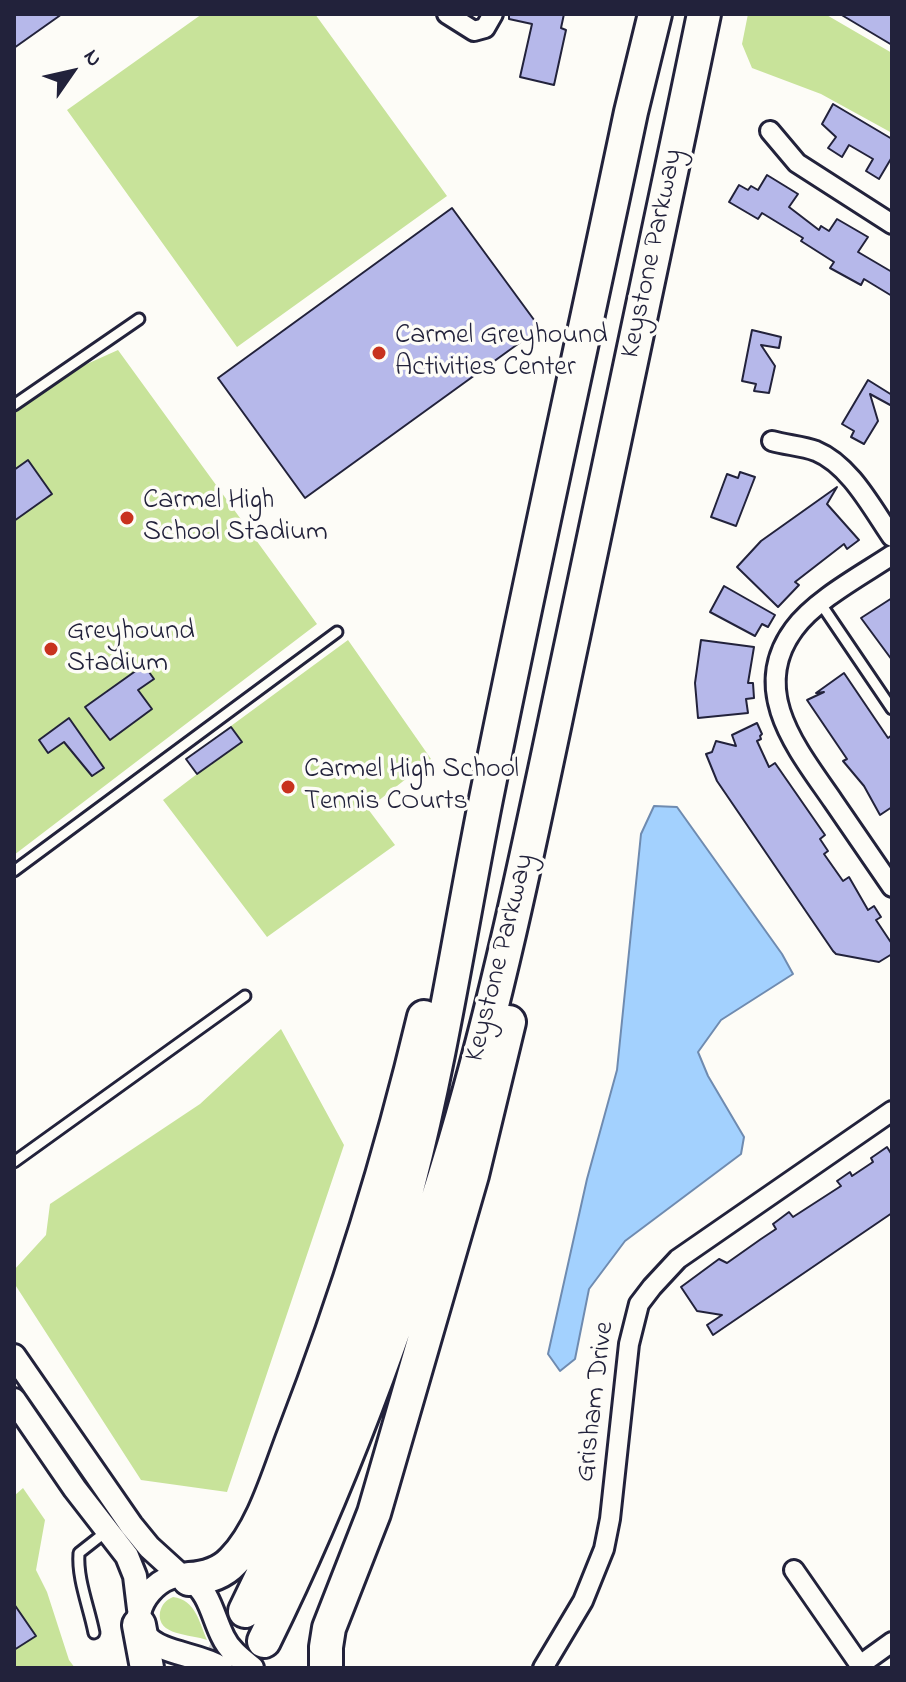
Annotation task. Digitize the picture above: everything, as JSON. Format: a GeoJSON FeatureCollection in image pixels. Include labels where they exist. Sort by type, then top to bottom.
{"type":"FeatureCollection","features":[{"type":"Feature","properties":{"kind":"highway"},"geometry":{"type":"LineString","coordinates":[[631,112],[646,14]]}},
{"type":"Feature","properties":{"kind":"highway","name":"Keystone Parkway"},"geometry":{"type":"LineString","coordinates":[[245,1611],[324,1435],[365,1324],[402,1207],[431,1087],[506,700],[631,112],[655,14]]}},
{"type":"Feature","properties":{"kind":"highway","name":"Keystone Parkway"},"geometry":{"type":"LineString","coordinates":[[258,1654],[309,1546],[371,1397],[455,1142],[518,894],[704,14]]}},
{"type":"Feature","properties":{"kind":"highway"},"geometry":{"type":"LineString","coordinates":[[326,1668],[329,1628],[374,1513],[491,1102],[553,799],[610,460]]}},
{"type":"Feature","properties":{"kind":"highway"},"geometry":{"type":"LineString","coordinates":[[186,1578],[207,1577],[223,1570],[248,1542],[268,1500],[330,1342],[382,1181],[461,859],[506,700]]}},
{"type":"Feature","properties":{"kind":"highway"},"geometry":{"type":"LineString","coordinates":[[139,1617],[147,1668]]}},
{"type":"Feature","properties":{"kind":"street"},"geometry":{"type":"LineString","coordinates":[[447,14],[474,31],[489,21]]}},
{"type":"Feature","properties":{"kind":"street"},"geometry":{"type":"LineString","coordinates":[[770,131],[797,163],[892,224]]}},
{"type":"Feature","properties":{"kind":"street"},"geometry":{"type":"LineString","coordinates":[[772,441],[817,451],[832,461],[858,488],[892,537]]}},
{"type":"Feature","properties":{"kind":"street"},"geometry":{"type":"LineString","coordinates":[[892,555],[821,604],[794,629],[779,664],[776,695],[788,736],[892,887]]}},
{"type":"Feature","properties":{"kind":"street","name":"Grisham Drive"},"geometry":{"type":"LineString","coordinates":[[543,1668],[583,1601],[604,1549],[629,1344],[639,1304],[678,1259],[892,1111]]}},
{"type":"Feature","properties":{"kind":"street"},"geometry":{"type":"LineString","coordinates":[[14,1356],[131,1525],[149,1547],[186,1578],[209,1603],[228,1645],[258,1654]]}},
{"type":"Feature","properties":{"kind":"street"},"geometry":{"type":"LineString","coordinates":[[14,1400],[132,1566],[139,1617],[145,1635],[162,1648],[201,1658],[221,1668]]}},
{"type":"Feature","properties":{"kind":"street"},"geometry":{"type":"LineString","coordinates":[[794,1570],[861,1666],[892,1642]]}},
{"type":"Feature","properties":{"kind":"street"},"geometry":{"type":"LineString","coordinates":[[139,1617],[155,1587],[168,1579],[186,1578]]}},
{"type":"Feature","properties":{"kind":"lane"},"geometry":{"type":"LineString","coordinates":[[14,405],[139,319]]}},
{"type":"Feature","properties":{"kind":"lane"},"geometry":{"type":"LineString","coordinates":[[821,604],[892,709]]}},
{"type":"Feature","properties":{"kind":"lane"},"geometry":{"type":"LineString","coordinates":[[14,871],[337,632]]}},
{"type":"Feature","properties":{"kind":"lane"},"geometry":{"type":"LineString","coordinates":[[14,1162],[245,996]]}},
{"type":"Feature","properties":{"kind":"lane"},"geometry":{"type":"LineString","coordinates":[[94,1633],[87,1594],[78,1572],[79,1553],[107,1531]]}},
{"type":"Feature","properties":{"kind":"green space"},"geometry":{"type":"Polygon","coordinates":[[[202,14],[315,14],[447,196],[237,347],[67,110],[202,14]]]}},
{"type":"Feature","properties":{"kind":"green space"},"geometry":{"type":"Polygon","coordinates":[[[748,14],[825,14],[892,53],[892,133],[821,94],[752,68],[742,44],[748,14]]]}},
{"type":"Feature","properties":{"kind":"green space","name":"Carmel High School Stadium"},"geometry":{"type":"Polygon","coordinates":[[[118,350],[317,624],[14,855],[14,411],[49,381],[118,350]]]}},
{"type":"Feature","properties":{"kind":"green space","name":"Carmel High School Tennis COurts"},"geometry":{"type":"Polygon","coordinates":[[[348,640],[431,759],[368,809],[395,845],[267,937],[163,800],[197,774],[186,759],[348,640]]]}},
{"type":"Feature","properties":{"kind":"green space"},"geometry":{"type":"Polygon","coordinates":[[[281,1029],[344,1145],[227,1492],[141,1480],[14,1283],[14,1270],[46,1235],[50,1204],[200,1104],[281,1029]]]}},
{"type":"Feature","properties":{"kind":"green space"},"geometry":{"type":"Polygon","coordinates":[[[23,1488],[45,1520],[36,1570],[47,1592],[69,1660],[75,1668],[14,1668],[14,1496],[23,1488]]]}},
{"type":"Feature","properties":{"kind":"green space"},"geometry":{"type":"Polygon","coordinates":[[[173,1597],[192,1607],[207,1640],[176,1633],[163,1626],[161,1609],[173,1597]]]}},
{"type":"Feature","properties":{"kind":"water"},"geometry":{"type":"Polygon","coordinates":[[[654,806],[677,807],[793,974],[721,1020],[698,1052],[708,1076],[744,1137],[741,1154],[625,1241],[589,1289],[575,1359],[560,1371],[548,1354],[587,1179],[617,1070],[641,834],[654,806]]]}},
{"type":"Feature","properties":{"kind":"building"},"geometry":{"type":"Polygon","coordinates":[[[14,14],[62,14],[14,48],[14,14]]]}},
{"type":"Feature","properties":{"kind":"building"},"geometry":{"type":"Polygon","coordinates":[[[509,14],[564,14],[561,28],[566,30],[554,85],[520,77],[532,24],[509,19],[509,14]]]}},
{"type":"Feature","properties":{"kind":"building"},"geometry":{"type":"Polygon","coordinates":[[[840,14],[892,14],[892,45],[840,14]]]}},
{"type":"Feature","properties":{"kind":"building"},"geometry":{"type":"Polygon","coordinates":[[[833,104],[892,139],[892,157],[879,179],[866,171],[873,159],[849,145],[842,157],[828,148],[836,137],[822,124],[833,104]]]}},
{"type":"Feature","properties":{"kind":"building"},"geometry":{"type":"Polygon","coordinates":[[[767,175],[798,194],[789,207],[819,230],[821,226],[829,231],[837,219],[868,237],[858,252],[892,272],[892,296],[864,279],[861,285],[830,268],[834,262],[762,213],[758,219],[729,202],[739,185],[748,190],[751,186],[758,190],[767,175]]]}},
{"type":"Feature","properties":{"kind":"building","name":"Carmel Greyhound Activities Center"},"geometry":{"type":"Polygon","coordinates":[[[452,208],[540,328],[305,498],[218,378],[452,208]]]}},
{"type":"Feature","properties":{"kind":"building"},"geometry":{"type":"Polygon","coordinates":[[[752,330],[781,337],[779,348],[761,345],[775,366],[769,393],[754,391],[756,384],[742,381],[752,330]]]}},
{"type":"Feature","properties":{"kind":"building"},"geometry":{"type":"Polygon","coordinates":[[[868,380],[892,395],[892,406],[870,394],[878,421],[864,444],[851,437],[854,431],[842,424],[868,380]]]}},
{"type":"Feature","properties":{"kind":"building"},"geometry":{"type":"Polygon","coordinates":[[[28,460],[52,494],[14,521],[14,470],[28,460]]]}},
{"type":"Feature","properties":{"kind":"building"},"geometry":{"type":"Polygon","coordinates":[[[740,472],[755,477],[736,526],[711,517],[727,474],[738,478],[740,472]]]}},
{"type":"Feature","properties":{"kind":"building"},"geometry":{"type":"Polygon","coordinates":[[[837,487],[827,504],[859,540],[847,549],[844,544],[795,582],[799,585],[778,607],[737,567],[761,541],[837,487]]]}},
{"type":"Feature","properties":{"kind":"building"},"geometry":{"type":"Polygon","coordinates":[[[724,586],[775,615],[768,627],[762,624],[755,636],[710,612],[724,586]]]}},
{"type":"Feature","properties":{"kind":"building"},"geometry":{"type":"Polygon","coordinates":[[[892,598],[892,660],[861,618],[892,598]]]}},
{"type":"Feature","properties":{"kind":"building"},"geometry":{"type":"Polygon","coordinates":[[[701,640],[754,647],[748,683],[753,683],[754,698],[746,699],[748,713],[698,718],[695,683],[701,640]]]}},
{"type":"Feature","properties":{"kind":"building"},"geometry":{"type":"Polygon","coordinates":[[[144,665],[154,679],[138,690],[152,709],[110,740],[85,707],[144,665]]]}},
{"type":"Feature","properties":{"kind":"building"},"geometry":{"type":"Polygon","coordinates":[[[844,673],[888,738],[892,735],[892,807],[880,815],[807,700],[824,692],[816,693],[844,673]]]}},
{"type":"Feature","properties":{"kind":"building"},"geometry":{"type":"Polygon","coordinates":[[[69,718],[104,768],[92,776],[64,742],[48,753],[39,740],[69,718]]]}},
{"type":"Feature","properties":{"kind":"building"},"geometry":{"type":"Polygon","coordinates":[[[757,723],[762,734],[757,741],[769,767],[775,763],[825,835],[820,839],[828,851],[824,854],[843,881],[849,877],[868,910],[874,906],[881,917],[876,920],[892,944],[892,954],[879,962],[833,951],[717,781],[706,754],[712,752],[716,741],[736,746],[732,735],[757,723]]]}},
{"type":"Feature","properties":{"kind":"building"},"geometry":{"type":"Polygon","coordinates":[[[231,727],[242,742],[197,774],[186,759],[231,727]]]}},
{"type":"Feature","properties":{"kind":"building"},"geometry":{"type":"Polygon","coordinates":[[[887,1147],[892,1155],[892,1213],[713,1335],[707,1325],[722,1315],[697,1311],[681,1287],[719,1259],[727,1263],[776,1229],[773,1224],[789,1212],[793,1217],[841,1186],[837,1181],[850,1172],[852,1176],[873,1162],[871,1158],[887,1147]]]}},
{"type":"Feature","properties":{"kind":"building"},"geometry":{"type":"Polygon","coordinates":[[[14,1604],[36,1636],[14,1650],[14,1604]]]}},
{"type":"Feature","properties":{"kind":"tunnel"},"geometry":{"type":"LineString","coordinates":[[216,1668],[245,1611]]}},
{"type":"Feature","properties":{"kind":"place","name":"Carmel Greyhound Activities Center"},"geometry":{"type":"Point","coordinates":[379,353]}},
{"type":"Feature","properties":{"kind":"place","name":"Carmel High School Stadium"},"geometry":{"type":"Point","coordinates":[127,518]}},
{"type":"Feature","properties":{"kind":"place","name":"Greyhound Stadium"},"geometry":{"type":"Point","coordinates":[51,649]}},
{"type":"Feature","properties":{"kind":"place","name":"Carmel High School Tennis COurts"},"geometry":{"type":"Point","coordinates":[288,787]}}]}
